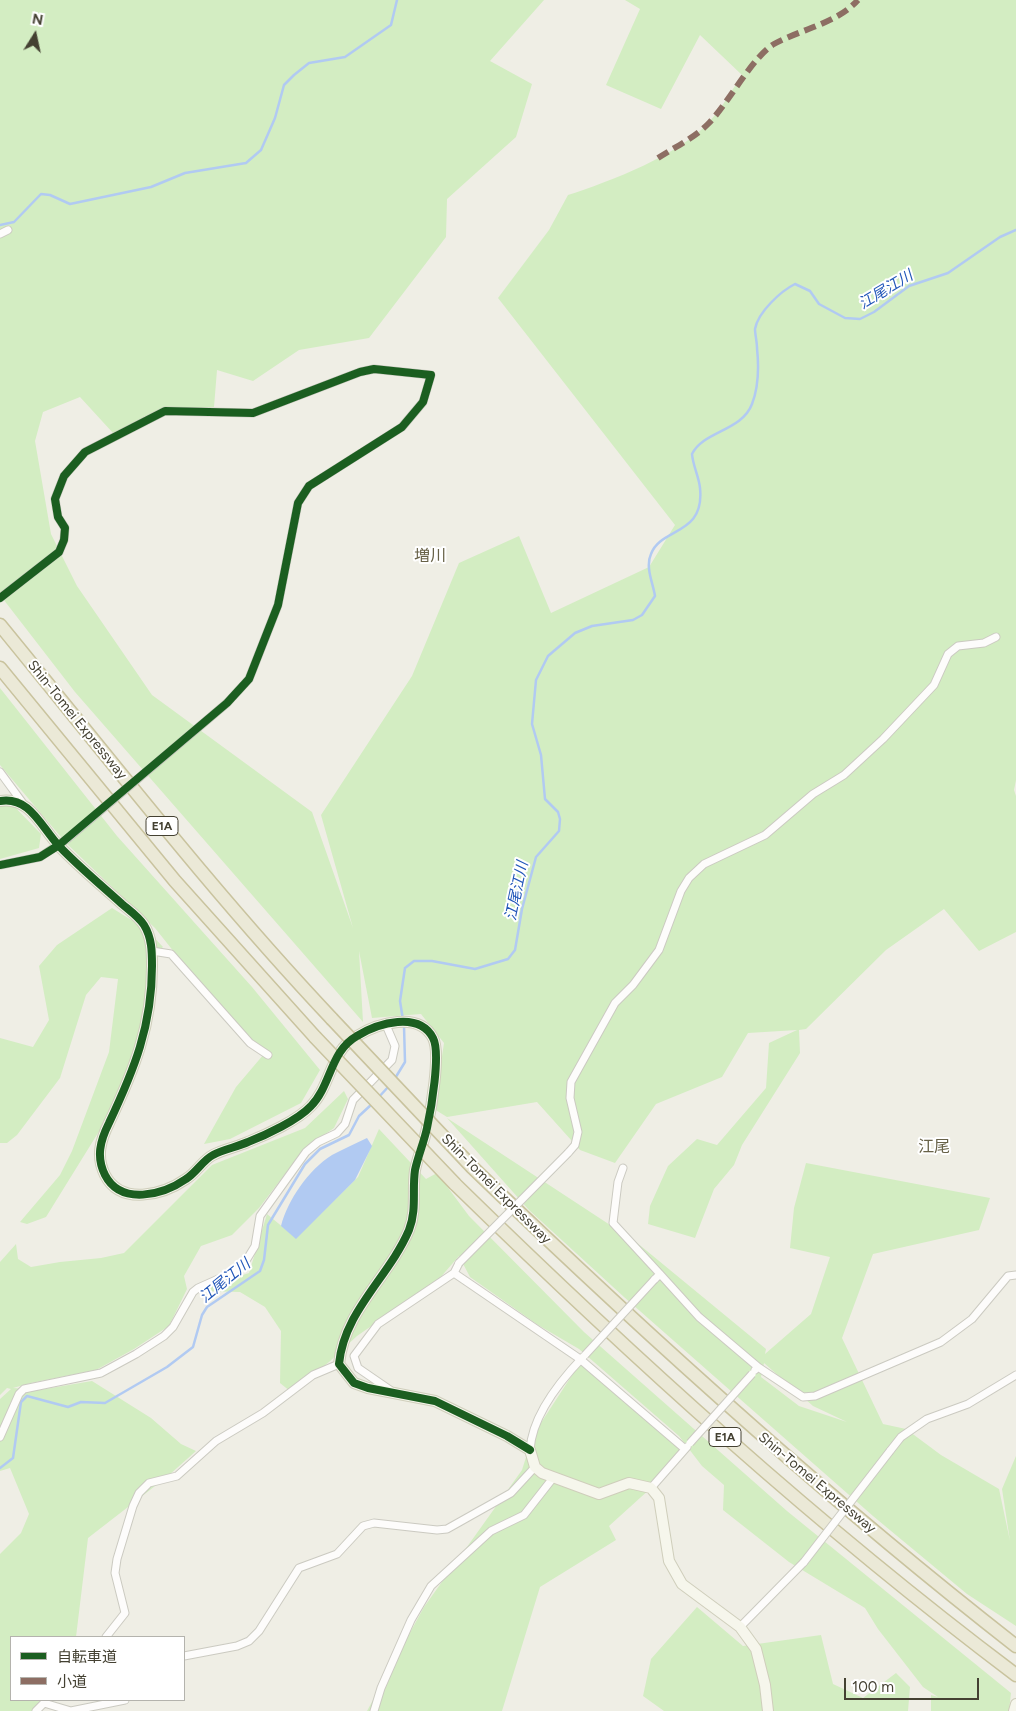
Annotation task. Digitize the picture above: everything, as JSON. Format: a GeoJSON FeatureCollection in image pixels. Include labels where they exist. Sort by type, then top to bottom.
{"type":"FeatureCollection","features":[{"type":"Feature","properties":{"kind":"highway","name":"Shin-Tomei Expressway"},"geometry":{"type":"LineString","coordinates":[[0,625],[192,863],[265,948],[472,1167],[650,1337],[737,1414],[928,1576],[1016,1646]]}},
{"type":"Feature","properties":{"kind":"highway","name":"Shin-Tomei Expressway"},"geometry":{"type":"LineString","coordinates":[[0,668],[175,881],[315,1037],[455,1184],[550,1277],[723,1436],[854,1547],[1014,1673]]}},
{"type":"Feature","properties":{"kind":"street"},"geometry":{"type":"LineString","coordinates":[[0,234],[8,230]]}},
{"type":"Feature","properties":{"kind":"street"},"geometry":{"type":"LineString","coordinates":[[0,598],[59,552],[64,540],[64,528],[58,518],[55,499],[64,476],[86,452],[165,411],[253,413],[360,372],[374,369],[431,375],[423,402],[402,427],[309,486],[298,503],[278,605],[249,680],[227,703],[63,842],[40,857],[0,865]]}},
{"type":"Feature","properties":{"kind":"street"},"geometry":{"type":"LineString","coordinates":[[395,1394],[358,1368],[354,1356],[378,1324],[454,1273],[460,1263],[575,1145],[578,1132],[570,1098],[571,1082],[615,1003],[633,985],[659,950],[681,891],[689,878],[704,864],[765,834],[813,794],[844,775],[883,739],[934,685],[948,654],[958,646],[984,643],[996,637]]}},
{"type":"Feature","properties":{"kind":"street"},"geometry":{"type":"LineString","coordinates":[[0,772],[22,802],[144,924],[152,943],[152,989],[144,1041],[131,1077],[101,1140],[100,1164],[107,1180],[117,1188],[130,1195],[144,1196],[165,1190],[186,1180],[212,1155],[248,1142],[305,1112],[315,1103],[342,1047],[356,1036],[386,1025],[411,1021],[425,1026],[435,1041],[436,1070],[427,1130],[415,1171],[414,1209],[409,1229],[394,1257],[363,1302],[341,1344],[339,1364],[354,1383],[368,1388],[434,1401],[507,1436],[530,1450]]}},
{"type":"Feature","properties":{"kind":"street"},"geometry":{"type":"LineString","coordinates":[[0,801],[22,802]]}},
{"type":"Feature","properties":{"kind":"street"},"geometry":{"type":"LineString","coordinates":[[152,951],[171,954],[250,1043],[268,1055]]}},
{"type":"Feature","properties":{"kind":"street"},"geometry":{"type":"LineString","coordinates":[[0,1437],[19,1394],[24,1389],[100,1373],[136,1354],[164,1336],[173,1327],[193,1292],[198,1288],[230,1275],[247,1259],[255,1246],[260,1216],[269,1202],[306,1152],[341,1129],[345,1124],[353,1100],[392,1060],[394,1046],[386,1025]]}},
{"type":"Feature","properties":{"kind":"street"},"geometry":{"type":"LineString","coordinates":[[623,1168],[618,1182],[614,1223],[706,1324],[758,1367],[803,1397],[815,1396],[941,1342],[972,1319],[1008,1276],[1016,1274]]}},
{"type":"Feature","properties":{"kind":"street"},"geometry":{"type":"LineString","coordinates":[[454,1273],[583,1357],[687,1446]]}},
{"type":"Feature","properties":{"kind":"street"},"geometry":{"type":"LineString","coordinates":[[660,1274],[583,1357],[546,1403],[530,1438],[530,1450],[535,1467],[552,1478],[599,1494],[629,1483],[651,1488],[659,1498],[669,1561],[682,1584],[740,1627],[756,1649],[765,1685],[768,1711]]}},
{"type":"Feature","properties":{"kind":"street"},"geometry":{"type":"LineString","coordinates":[[107,1636],[125,1613],[115,1573],[117,1559],[133,1506],[139,1493],[149,1483],[177,1476],[216,1441],[263,1413],[313,1375],[339,1364]]}},
{"type":"Feature","properties":{"kind":"street"},"geometry":{"type":"LineString","coordinates":[[651,1488],[758,1367]]}},
{"type":"Feature","properties":{"kind":"street"},"geometry":{"type":"LineString","coordinates":[[740,1627],[804,1562],[901,1438],[927,1419],[968,1404],[1016,1375]]}},
{"type":"Feature","properties":{"kind":"street"},"geometry":{"type":"LineString","coordinates":[[185,1656],[238,1646],[249,1641],[259,1631],[299,1568],[337,1554],[363,1526],[374,1523],[437,1530],[447,1529],[511,1493],[535,1467]]}},
{"type":"Feature","properties":{"kind":"street"},"geometry":{"type":"LineString","coordinates":[[374,1711],[381,1688],[411,1620],[431,1586],[491,1531],[524,1515],[552,1478]]}},
{"type":"Feature","properties":{"kind":"street"},"geometry":{"type":"LineString","coordinates":[[36,1711],[46,1701],[72,1711],[120,1701]]}},
{"type":"Feature","properties":{"kind":"street"},"geometry":{"type":"LineString","coordinates":[[1014,1711],[1016,1704]]}},
{"type":"Feature","properties":{"kind":"green space"},"geometry":{"type":"Polygon","coordinates":[[[0,0],[544,0],[490,61],[532,84],[516,137],[447,199],[446,237],[369,338],[299,350],[253,381],[217,370],[214,407],[165,411],[113,433],[80,397],[43,412],[35,441],[51,534],[77,586],[152,695],[312,812],[353,928],[321,815],[412,676],[459,563],[519,536],[551,613],[649,567],[675,525],[498,298],[549,230],[568,195],[643,166],[663,156],[697,134],[714,117],[742,75],[700,35],[661,109],[606,85],[640,9],[625,0],[1016,0],[1016,780],[1014,790],[1016,796],[1016,932],[979,951],[944,909],[886,950],[806,1029],[799,1030],[800,1053],[742,1145],[734,1165],[714,1189],[695,1238],[648,1224],[650,1206],[668,1166],[697,1139],[717,1145],[766,1088],[769,1043],[797,1030],[748,1033],[722,1077],[656,1104],[615,1163],[580,1150],[537,1102],[447,1117],[434,1109],[444,1043],[421,1014],[372,1018],[359,951],[363,1022],[75,692],[0,595],[0,0]]]}},
{"type":"Feature","properties":{"kind":"green space"},"geometry":{"type":"Polygon","coordinates":[[[0,688],[117,836],[252,987],[320,1070],[301,1103],[230,1139],[204,1144],[236,1087],[264,1054],[213,1001],[155,928],[66,843],[0,765],[0,688]]]}},
{"type":"Feature","properties":{"kind":"green space"},"geometry":{"type":"Polygon","coordinates":[[[8,800],[41,834],[39,848],[0,859],[0,803],[8,800]]]}},
{"type":"Feature","properties":{"kind":"green space"},"geometry":{"type":"Polygon","coordinates":[[[112,908],[146,929],[163,947],[152,957],[142,1046],[124,1091],[46,1217],[27,1224],[20,1222],[60,1175],[72,1151],[109,1052],[118,979],[101,977],[86,995],[60,1078],[17,1135],[7,1143],[0,1143],[0,1038],[33,1047],[49,1020],[39,966],[57,945],[112,908]]]}},
{"type":"Feature","properties":{"kind":"green space"},"geometry":{"type":"Polygon","coordinates":[[[344,1091],[348,1099],[334,1128],[305,1148],[259,1208],[232,1235],[201,1246],[184,1276],[187,1289],[169,1326],[134,1349],[96,1370],[13,1388],[39,1390],[92,1381],[151,1418],[181,1444],[196,1451],[168,1476],[88,1538],[76,1636],[10,1636],[10,1701],[44,1701],[36,1711],[0,1711],[0,1554],[21,1533],[29,1514],[10,1468],[0,1471],[0,1399],[11,1389],[7,1388],[0,1395],[0,1262],[16,1244],[18,1259],[31,1267],[101,1258],[124,1253],[212,1165],[305,1128],[344,1091]]]}},
{"type":"Feature","properties":{"kind":"green space"},"geometry":{"type":"Polygon","coordinates":[[[447,1118],[636,1242],[766,1349],[765,1354],[811,1314],[830,1257],[790,1248],[794,1208],[806,1163],[990,1198],[979,1230],[873,1254],[842,1338],[883,1424],[906,1429],[941,1455],[999,1489],[1010,1541],[1002,1489],[1016,1456],[1016,1626],[967,1594],[873,1516],[624,1297],[529,1210],[447,1118]],[[764,1363],[761,1377],[799,1406],[847,1422],[813,1406],[764,1363]]]}},
{"type":"Feature","properties":{"kind":"green space"},"geometry":{"type":"Polygon","coordinates":[[[379,1129],[426,1179],[437,1173],[469,1216],[584,1332],[787,1511],[1011,1693],[1009,1711],[931,1711],[931,1695],[938,1697],[923,1687],[878,1629],[865,1608],[789,1562],[723,1510],[724,1485],[702,1466],[679,1436],[579,1349],[538,1325],[470,1277],[459,1256],[439,1279],[357,1336],[329,1362],[291,1392],[280,1383],[281,1331],[265,1307],[240,1292],[204,1291],[215,1284],[249,1273],[267,1214],[296,1238],[358,1177],[379,1129]]]}},
{"type":"Feature","properties":{"kind":"green space"},"geometry":{"type":"Polygon","coordinates":[[[580,1363],[685,1449],[651,1488],[609,1526],[616,1540],[540,1587],[502,1711],[367,1711],[424,1607],[522,1470],[533,1435],[580,1363]]]}},
{"type":"Feature","properties":{"kind":"green space"},"geometry":{"type":"Polygon","coordinates":[[[697,1607],[743,1646],[821,1635],[833,1684],[863,1698],[896,1673],[910,1687],[908,1711],[664,1711],[643,1696],[651,1659],[697,1607]]]}},
{"type":"Feature","properties":{"kind":"water"},"geometry":{"type":"Polygon","coordinates":[[[367,1138],[372,1146],[355,1180],[296,1239],[281,1226],[284,1216],[300,1186],[323,1161],[367,1138]]]}},
{"type":"Feature","properties":{"kind":"waterway"},"geometry":{"type":"LineString","coordinates":[[0,225],[14,222],[41,194],[50,195],[70,204],[151,187],[185,173],[246,163],[261,150],[275,118],[284,85],[309,63],[345,57],[391,25],[397,0]]}},
{"type":"Feature","properties":{"kind":"waterway","name":"江尾江川"},"geometry":{"type":"LineString","coordinates":[[403,1020],[400,1001],[405,968],[414,961],[432,961],[475,969],[508,959],[515,950],[522,909],[536,857],[559,831],[560,819],[558,812],[545,799],[541,755],[532,724],[536,680],[548,656],[575,633],[592,626],[633,620],[642,615],[655,596],[649,570],[651,554],[656,545],[689,523],[696,515],[700,504],[700,488],[692,454],[697,446],[705,440],[740,420],[752,404],[758,376],[755,329],[765,309],[777,297],[795,284],[810,291],[819,304],[845,318],[860,319],[874,312],[909,286],[948,273],[1000,237],[1016,230]]}},
{"type":"Feature","properties":{"kind":"waterway","name":"江尾江川"},"geometry":{"type":"LineString","coordinates":[[394,1080],[405,1062],[404,1026]]}},
{"type":"Feature","properties":{"kind":"waterway","name":"江尾江川"},"geometry":{"type":"LineString","coordinates":[[378,1098],[389,1086]]}},
{"type":"Feature","properties":{"kind":"waterway","name":"江尾江川"},"geometry":{"type":"LineString","coordinates":[[0,1468],[13,1458],[21,1402],[27,1396],[68,1407],[81,1402],[105,1403],[167,1367],[193,1347],[202,1315],[207,1307],[260,1271],[264,1260],[268,1225],[305,1164],[320,1149],[349,1135],[359,1116],[372,1104]]}},
{"type":"Feature","properties":{"kind":"marked path"},"geometry":{"type":"LineString","coordinates":[[658,158],[703,129],[766,50],[784,39],[829,21],[858,0]]}},
{"type":"Feature","properties":{"kind":"cycle path"},"geometry":{"type":"LineString","coordinates":[[0,598],[59,552],[64,540],[65,528],[58,517],[55,499],[64,476],[85,452],[165,411],[253,413],[360,372],[374,369],[431,375],[423,402],[402,427],[309,486],[298,503],[278,605],[249,679],[227,703],[59,845],[40,857],[0,865]]}},
{"type":"Feature","properties":{"kind":"cycle path"},"geometry":{"type":"LineString","coordinates":[[0,801],[19,803],[34,814],[66,853],[139,919],[149,935],[152,956],[151,988],[145,1028],[134,1066],[106,1130],[100,1149],[102,1168],[105,1175],[112,1185],[121,1191],[143,1195],[177,1185],[213,1155],[244,1144],[298,1117],[318,1098],[341,1050],[348,1042],[366,1031],[398,1022],[418,1024],[427,1030],[433,1038],[435,1045],[436,1068],[429,1120],[415,1170],[414,1208],[409,1230],[349,1327],[339,1364],[354,1383],[368,1388],[435,1401],[507,1436],[530,1450]]}},
{"type":"Feature","properties":{"kind":"district","name":"増川"},"geometry":{"type":"Point","coordinates":[430,556]}},
{"type":"Feature","properties":{"kind":"district","name":"江尾"},"geometry":{"type":"Point","coordinates":[934,1147]}}]}
